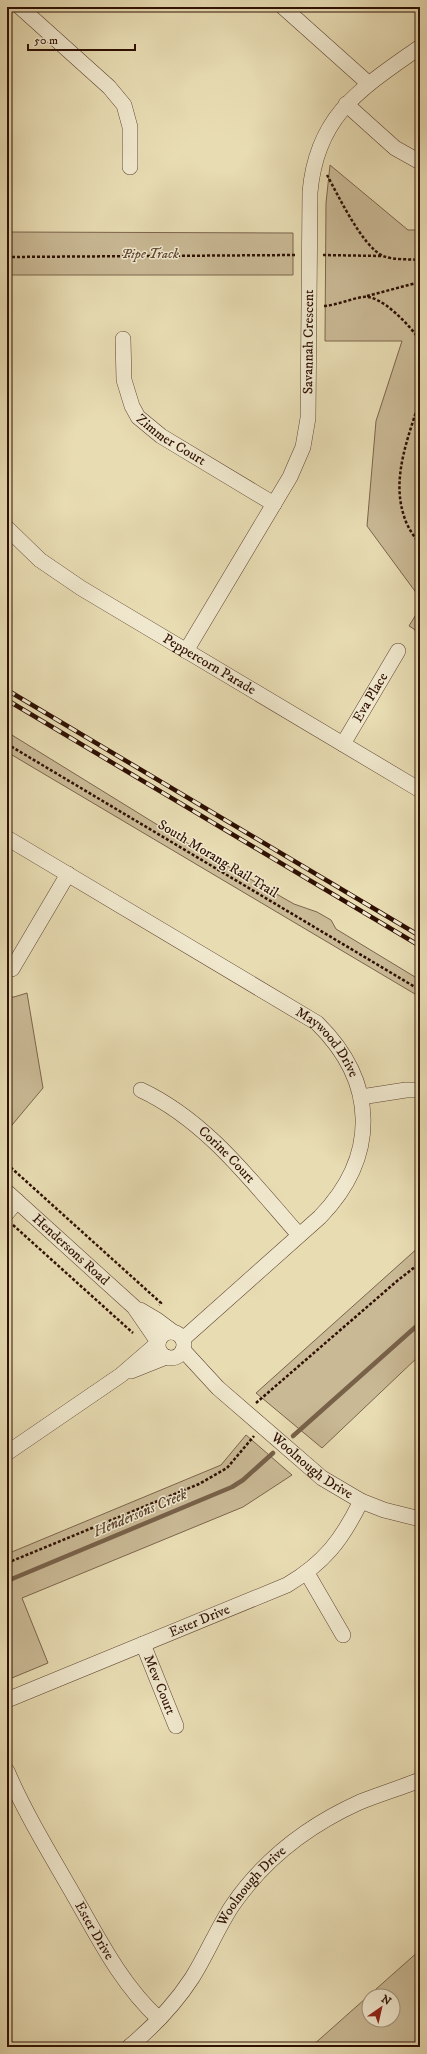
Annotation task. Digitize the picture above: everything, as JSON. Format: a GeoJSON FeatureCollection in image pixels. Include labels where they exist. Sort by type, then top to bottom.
{"type":"FeatureCollection","features":[{"type":"Feature","properties":{"kind":"street"},"geometry":{"type":"LineString","coordinates":[[20,7],[109,87],[124,105],[130,127],[130,167]]}},
{"type":"Feature","properties":{"kind":"street"},"geometry":{"type":"LineString","coordinates":[[283,7],[368,83]]}},
{"type":"Feature","properties":{"kind":"street","name":"Savannah Crescent"},"geometry":{"type":"LineString","coordinates":[[186,651],[274,504],[297,462],[303,447],[308,418],[310,192],[313,167],[326,134],[346,104],[368,83],[420,47]]}},
{"type":"Feature","properties":{"kind":"street"},"geometry":{"type":"LineString","coordinates":[[346,104],[395,148],[420,162]]}},
{"type":"Feature","properties":{"kind":"street","name":"Zimmer Court"},"geometry":{"type":"LineString","coordinates":[[123,339],[124,380],[132,406],[138,417],[161,436],[274,504]]}},
{"type":"Feature","properties":{"kind":"street","name":"Peppercorn Parade"},"geometry":{"type":"LineString","coordinates":[[7,528],[40,560],[60,574],[186,651],[420,790]]}},
{"type":"Feature","properties":{"kind":"street","name":"Eva Place"},"geometry":{"type":"LineString","coordinates":[[343,744],[398,651]]}},
{"type":"Feature","properties":{"kind":"street","name":"Maywood Drive"},"geometry":{"type":"LineString","coordinates":[[7,838],[317,1023],[332,1038],[346,1056],[361,1097],[363,1129],[360,1148],[355,1166],[346,1185],[332,1204],[180,1341]]}},
{"type":"Feature","properties":{"kind":"street"},"geometry":{"type":"LineString","coordinates":[[12,970],[68,874]]}},
{"type":"Feature","properties":{"kind":"street","name":"Corine Court"},"geometry":{"type":"LineString","coordinates":[[141,1090],[174,1109],[211,1138],[299,1235]]}},
{"type":"Feature","properties":{"kind":"street"},"geometry":{"type":"LineString","coordinates":[[361,1097],[406,1090],[420,1090]]}},
{"type":"Feature","properties":{"kind":"street"},"geometry":{"type":"LineString","coordinates":[[7,1212],[12,1197]]}},
{"type":"Feature","properties":{"kind":"street","name":"Hendersons Road"},"geometry":{"type":"LineString","coordinates":[[12,1197],[134,1307],[157,1320],[180,1341]]}},
{"type":"Feature","properties":{"kind":"street","name":"Hendersons Road"},"geometry":{"type":"LineString","coordinates":[[134,1307],[158,1342]]}},
{"type":"Feature","properties":{"kind":"street"},"geometry":{"type":"LineString","coordinates":[[7,1453],[121,1375],[165,1334],[180,1341],[178,1357],[168,1358],[121,1375]]}},
{"type":"Feature","properties":{"kind":"street","name":"Woolnough Drive"},"geometry":{"type":"LineString","coordinates":[[180,1341],[218,1388]]}},
{"type":"Feature","properties":{"kind":"street"},"geometry":{"type":"LineString","coordinates":[[158,1342],[161,1353],[168,1358]]}},
{"type":"Feature","properties":{"kind":"street","name":"Woolnough Drive"},"geometry":{"type":"LineString","coordinates":[[168,1358],[218,1388],[322,1478],[361,1501],[384,1510],[420,1519]]}},
{"type":"Feature","properties":{"kind":"street","name":"Ester Drive"},"geometry":{"type":"LineString","coordinates":[[7,1700],[268,1594],[307,1573],[318,1565],[341,1538],[361,1501]]}},
{"type":"Feature","properties":{"kind":"street"},"geometry":{"type":"LineString","coordinates":[[307,1573],[343,1635]]}},
{"type":"Feature","properties":{"kind":"street","name":"Mew Court"},"geometry":{"type":"LineString","coordinates":[[143,1644],[176,1726]]}},
{"type":"Feature","properties":{"kind":"street","name":"Ester Drive"},"geometry":{"type":"LineString","coordinates":[[7,1771],[31,1820],[122,1979],[142,2004],[159,2020]]}},
{"type":"Feature","properties":{"kind":"street","name":"Woolnough Drive"},"geometry":{"type":"LineString","coordinates":[[129,2047],[159,2020],[178,1998],[192,1977],[232,1905],[257,1874],[287,1845],[333,1815],[362,1801],[420,1780]]}},
{"type":"Feature","properties":{"kind":"path"},"geometry":{"type":"LineString","coordinates":[[327,175],[360,231],[383,256]]}},
{"type":"Feature","properties":{"kind":"path"},"geometry":{"type":"LineString","coordinates":[[7,257],[309,255],[383,256],[420,260]]}},
{"type":"Feature","properties":{"kind":"path"},"geometry":{"type":"LineString","coordinates":[[324,306],[365,297],[420,282]]}},
{"type":"Feature","properties":{"kind":"path"},"geometry":{"type":"LineString","coordinates":[[365,297],[376,299],[387,306],[413,330],[420,340]]}},
{"type":"Feature","properties":{"kind":"path"},"geometry":{"type":"LineString","coordinates":[[420,399],[403,455],[400,489],[404,517],[420,545]]}},
{"type":"Feature","properties":{"kind":"path","name":"South Morang Rail Trail"},"geometry":{"type":"LineString","coordinates":[[7,744],[420,990]]}},
{"type":"Feature","properties":{"kind":"path"},"geometry":{"type":"LineString","coordinates":[[259,1400],[420,1263]]}},
{"type":"Feature","properties":{"kind":"path"},"geometry":{"type":"LineString","coordinates":[[7,1563],[199,1484],[227,1468],[254,1435]]}},
{"type":"Feature","properties":{"kind":"green space"},"geometry":{"type":"Polygon","coordinates":[[[330,165],[408,230],[420,230],[420,598],[367,526],[376,421],[402,341],[325,341],[326,203],[330,165]]]}},
{"type":"Feature","properties":{"kind":"green space","name":"Pipe Track"},"geometry":{"type":"Polygon","coordinates":[[[7,232],[293,233],[293,275],[7,275],[7,232]]]}},
{"type":"Feature","properties":{"kind":"green space"},"geometry":{"type":"Polygon","coordinates":[[[420,608],[420,638],[414,629],[409,626],[420,608]]]}},
{"type":"Feature","properties":{"kind":"green space"},"geometry":{"type":"Polygon","coordinates":[[[7,732],[182,840],[294,904],[317,912],[331,920],[336,929],[420,980],[420,997],[7,752],[7,732]]]}},
{"type":"Feature","properties":{"kind":"green space"},"geometry":{"type":"Polygon","coordinates":[[[27,993],[43,1088],[7,1131],[7,997],[14,997],[27,993]]]}},
{"type":"Feature","properties":{"kind":"green space"},"geometry":{"type":"Polygon","coordinates":[[[420,1246],[420,1355],[322,1448],[256,1393],[420,1246]]]}},
{"type":"Feature","properties":{"kind":"green space"},"geometry":{"type":"Polygon","coordinates":[[[246,1435],[292,1475],[243,1507],[22,1598],[48,1663],[7,1680],[7,1554],[221,1465],[246,1435]]]}},
{"type":"Feature","properties":{"kind":"green space"},"geometry":{"type":"Polygon","coordinates":[[[420,1950],[420,2047],[310,2047],[361,2002],[361,2028],[401,2028],[401,1988],[377,1988],[420,1950]]]}},
{"type":"Feature","properties":{"kind":"waterway","name":"Hendersons Creek"},"geometry":{"type":"LineString","coordinates":[[293,1436],[420,1323]]}},
{"type":"Feature","properties":{"kind":"waterway","name":"Hendersons Creek"},"geometry":{"type":"LineString","coordinates":[[7,1581],[232,1487],[243,1480],[273,1453]]}},
{"type":"Feature","properties":{"kind":"railway"},"geometry":{"type":"LineString","coordinates":[[7,690],[420,936]]}},
{"type":"Feature","properties":{"kind":"railway"},"geometry":{"type":"LineString","coordinates":[[7,700],[420,946]]}}]}
